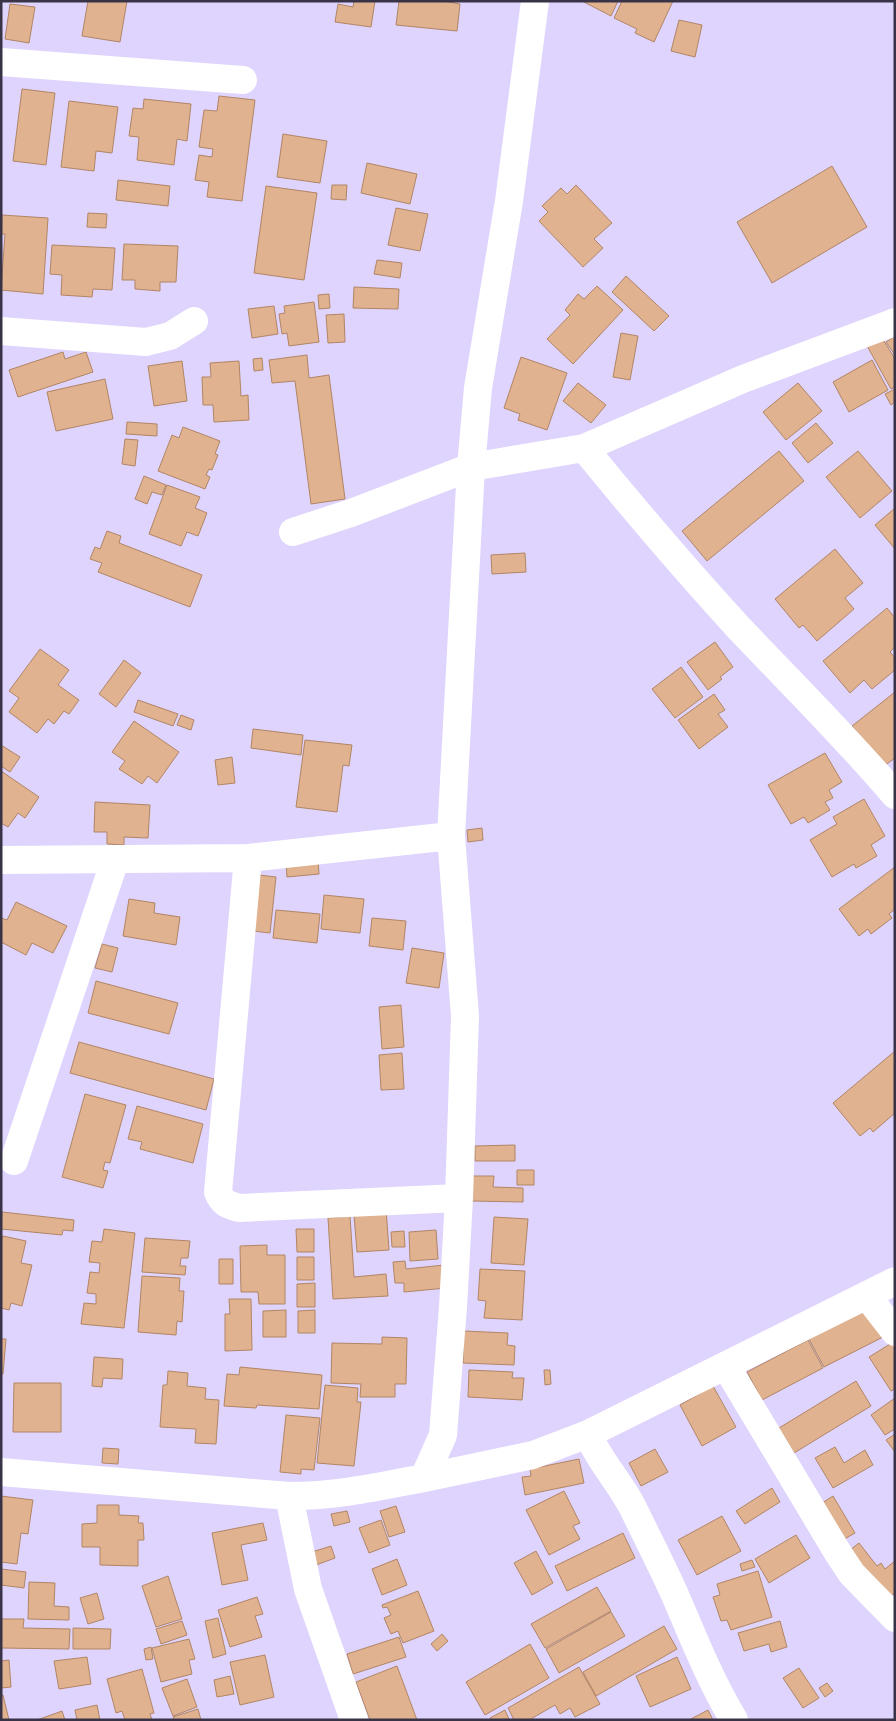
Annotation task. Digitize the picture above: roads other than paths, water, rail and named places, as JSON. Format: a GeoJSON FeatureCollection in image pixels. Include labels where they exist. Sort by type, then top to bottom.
{"type":"FeatureCollection","features":[{"type":"Feature","properties":{"kind":"street"},"geometry":{"type":"LineString","coordinates":[[424,1478],[442,1435],[453,1307],[459,1198],[465,1016],[452,836],[471,467],[478,388],[509,201],[535,1]]}},
{"type":"Feature","properties":{"kind":"street"},"geometry":{"type":"LineString","coordinates":[[1,62],[243,80]]}},
{"type":"Feature","properties":{"kind":"street"},"geometry":{"type":"LineString","coordinates":[[1,331],[146,342],[170,336],[194,321]]}},
{"type":"Feature","properties":{"kind":"street"},"geometry":{"type":"LineString","coordinates":[[293,532],[351,513],[471,467],[584,448],[743,379],[895,322]]}},
{"type":"Feature","properties":{"kind":"street"},"geometry":{"type":"LineString","coordinates":[[584,448],[657,536],[737,625],[860,754],[895,795]]}},
{"type":"Feature","properties":{"kind":"street"},"geometry":{"type":"LineString","coordinates":[[2,861],[248,858],[452,836]]}},
{"type":"Feature","properties":{"kind":"street"},"geometry":{"type":"LineString","coordinates":[[248,858],[218,1192],[221,1199],[226,1204],[238,1208],[459,1198]]}},
{"type":"Feature","properties":{"kind":"street"},"geometry":{"type":"LineString","coordinates":[[14,1161],[116,860]]}},
{"type":"Feature","properties":{"kind":"street"},"geometry":{"type":"LineString","coordinates":[[1,1472],[289,1496],[356,1492],[534,1455],[588,1434],[895,1281]]}},
{"type":"Feature","properties":{"kind":"street"},"geometry":{"type":"LineString","coordinates":[[867,1296],[895,1332]]}},
{"type":"Feature","properties":{"kind":"street"},"geometry":{"type":"LineString","coordinates":[[726,1366],[838,1554],[852,1574],[895,1618]]}},
{"type":"Feature","properties":{"kind":"street"},"geometry":{"type":"LineString","coordinates":[[588,1434],[595,1450],[620,1484],[631,1504],[718,1693],[734,1720]]}},
{"type":"Feature","properties":{"kind":"street"},"geometry":{"type":"LineString","coordinates":[[289,1496],[308,1589],[354,1720]]}}]}
